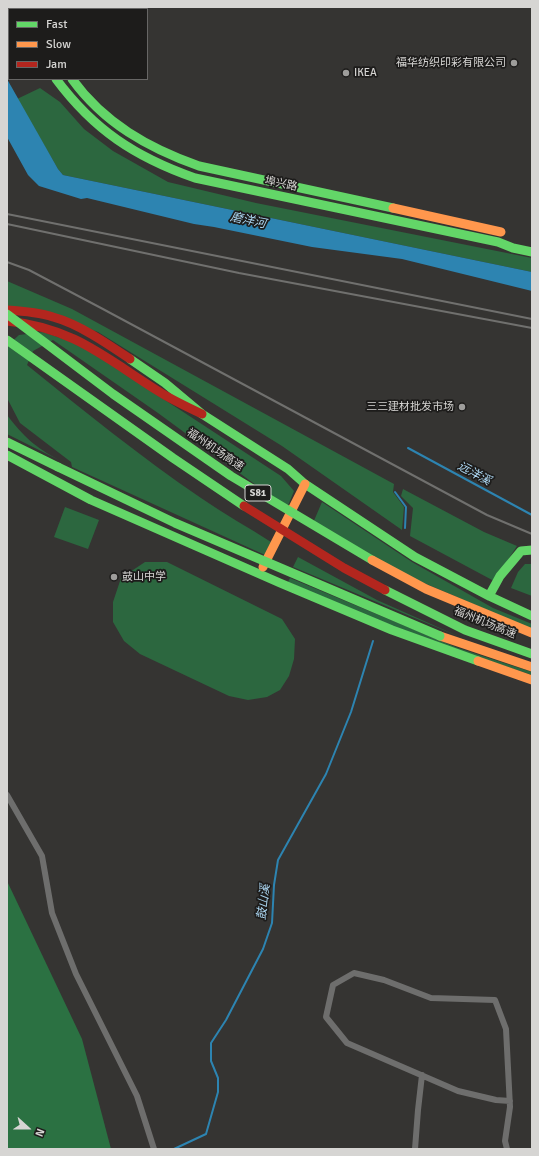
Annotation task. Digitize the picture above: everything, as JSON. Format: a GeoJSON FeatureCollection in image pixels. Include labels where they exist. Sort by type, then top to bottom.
{"type":"FeatureCollection","features":[{"type":"Feature","properties":{"kind":"main road","name":"埠兴路"},"geometry":{"type":"LineString","coordinates":[[57,80],[69,98],[87,118],[108,136],[139,155],[175,172],[196,178],[498,242],[513,248],[532,252]]}},
{"type":"Feature","properties":{"kind":"main road","name":"埠兴路"},"geometry":{"type":"LineString","coordinates":[[73,80],[78,88],[118,126],[146,144],[179,160],[200,166],[501,232]]}},
{"type":"Feature","properties":{"kind":"main road"},"geometry":{"type":"LineString","coordinates":[[7,310],[32,312],[55,317],[77,326],[98,338],[165,383],[202,414]]}},
{"type":"Feature","properties":{"kind":"main road","name":"福州机场高速"},"geometry":{"type":"LineString","coordinates":[[7,314],[113,394],[231,476],[368,558],[426,589],[532,633]]}},
{"type":"Feature","properties":{"kind":"main road"},"geometry":{"type":"LineString","coordinates":[[7,321],[51,327],[92,347],[160,393],[202,414],[288,469],[305,484],[415,556],[489,596],[532,616]]}},
{"type":"Feature","properties":{"kind":"main road","name":"福州机场高速"},"geometry":{"type":"LineString","coordinates":[[7,340],[213,486],[346,570],[466,630],[532,654]]}},
{"type":"Feature","properties":{"kind":"main road"},"geometry":{"type":"LineString","coordinates":[[7,442],[175,524],[440,636],[532,668]]}},
{"type":"Feature","properties":{"kind":"main road"},"geometry":{"type":"LineString","coordinates":[[7,455],[91,500],[260,574],[392,630],[532,680]]}},
{"type":"Feature","properties":{"kind":"main road"},"geometry":{"type":"LineString","coordinates":[[260,574],[305,484]]}},
{"type":"Feature","properties":{"kind":"main road"},"geometry":{"type":"LineString","coordinates":[[489,596],[500,576],[521,551],[532,550]]}},
{"type":"Feature","properties":{"kind":"street"},"geometry":{"type":"LineString","coordinates":[[7,795],[42,856],[52,913],[76,974],[137,1096],[153,1148]]}},
{"type":"Feature","properties":{"kind":"street"},"geometry":{"type":"LineString","coordinates":[[507,1149],[505,1141],[510,1101],[506,1029],[495,1000],[431,998],[384,980],[354,973],[333,985],[326,1017],[347,1043],[458,1091],[496,1100],[510,1101]]}},
{"type":"Feature","properties":{"kind":"street"},"geometry":{"type":"LineString","coordinates":[[415,1149],[422,1075]]}},
{"type":"Feature","properties":{"kind":"green space"},"geometry":{"type":"Polygon","coordinates":[[[40,88],[60,102],[84,129],[113,151],[168,182],[256,203],[532,258],[532,272],[63,175],[17,99],[40,88]]]}},
{"type":"Feature","properties":{"kind":"green space"},"geometry":{"type":"Polygon","coordinates":[[[7,281],[72,309],[394,484],[393,492],[404,507],[402,530],[282,446],[98,332],[61,319],[7,308],[7,281]]]}},
{"type":"Feature","properties":{"kind":"green space"},"geometry":{"type":"Polygon","coordinates":[[[43,332],[81,345],[281,476],[294,491],[287,508],[158,413],[53,340],[33,351],[27,365],[135,450],[179,482],[210,504],[271,542],[265,555],[72,467],[71,462],[20,423],[7,398],[7,346],[19,335],[43,332]]]}},
{"type":"Feature","properties":{"kind":"green space"},"geometry":{"type":"Polygon","coordinates":[[[7,415],[30,441],[43,451],[59,460],[7,434],[7,415]]]}},
{"type":"Feature","properties":{"kind":"green space"},"geometry":{"type":"Polygon","coordinates":[[[403,489],[484,532],[517,546],[494,581],[410,536],[413,508],[401,496],[403,489]]]}},
{"type":"Feature","properties":{"kind":"green space"},"geometry":{"type":"Polygon","coordinates":[[[322,502],[412,562],[493,608],[532,624],[532,629],[403,574],[313,523],[322,502]]]}},
{"type":"Feature","properties":{"kind":"green space"},"geometry":{"type":"Polygon","coordinates":[[[65,507],[99,520],[88,549],[54,537],[65,507]]]}},
{"type":"Feature","properties":{"kind":"green space"},"geometry":{"type":"Polygon","coordinates":[[[298,557],[377,600],[460,637],[293,567],[298,557]]]}},
{"type":"Feature","properties":{"kind":"green space"},"geometry":{"type":"Polygon","coordinates":[[[145,562],[167,562],[282,619],[295,639],[294,659],[289,676],[280,690],[267,697],[248,700],[229,696],[140,654],[124,641],[113,622],[113,602],[121,578],[145,562]]]}},
{"type":"Feature","properties":{"kind":"green space"},"geometry":{"type":"Polygon","coordinates":[[[525,564],[532,564],[532,596],[511,588],[518,572],[525,564]]]}},
{"type":"Feature","properties":{"kind":"green space"},"geometry":{"type":"Polygon","coordinates":[[[290,578],[458,648],[532,672],[532,675],[427,640],[367,616],[288,582],[290,578]]]}},
{"type":"Feature","properties":{"kind":"green space"},"geometry":{"type":"Polygon","coordinates":[[[7,881],[82,1039],[111,1149],[7,1149],[7,881]]]}},
{"type":"Feature","properties":{"kind":"water","name":"磨洋河"},"geometry":{"type":"Polygon","coordinates":[[[7,79],[58,169],[63,175],[532,272],[532,291],[402,259],[312,247],[194,224],[87,198],[81,199],[39,186],[28,175],[7,137],[7,79]]]}},
{"type":"Feature","properties":{"kind":"waterway","name":"远洋溪"},"geometry":{"type":"LineString","coordinates":[[408,448],[532,515]]}},
{"type":"Feature","properties":{"kind":"waterway"},"geometry":{"type":"LineString","coordinates":[[395,492],[406,507],[405,528]]}},
{"type":"Feature","properties":{"kind":"waterway","name":"鼓山溪"},"geometry":{"type":"LineString","coordinates":[[174,1149],[206,1134],[218,1092],[218,1078],[211,1061],[211,1043],[226,1020],[263,949],[272,923],[274,885],[278,860],[326,774],[351,712],[373,641]]}},
{"type":"Feature","properties":{"kind":"railway"},"geometry":{"type":"LineString","coordinates":[[7,214],[532,319]]}},
{"type":"Feature","properties":{"kind":"railway"},"geometry":{"type":"LineString","coordinates":[[7,224],[239,273],[532,328]]}},
{"type":"Feature","properties":{"kind":"railway"},"geometry":{"type":"LineString","coordinates":[[7,262],[29,270],[487,515],[532,534]]}},
{"type":"Feature","properties":{"kind":"traffic: fast"},"geometry":{"type":"LineString","coordinates":[[57,80],[85,113],[117,140],[153,161],[195,178],[498,242],[513,248],[532,252]]}},
{"type":"Feature","properties":{"kind":"traffic: fast"},"geometry":{"type":"LineString","coordinates":[[73,80],[98,109],[113,121],[145,142],[180,159],[199,166],[393,208]]}},
{"type":"Feature","properties":{"kind":"traffic: fast"},"geometry":{"type":"LineString","coordinates":[[7,314],[113,394],[231,476],[372,560]]}},
{"type":"Feature","properties":{"kind":"traffic: fast"},"geometry":{"type":"LineString","coordinates":[[7,340],[173,458],[244,506]]}},
{"type":"Feature","properties":{"kind":"traffic: fast"},"geometry":{"type":"LineString","coordinates":[[130,359],[165,383],[202,414],[288,469],[305,484],[415,557],[489,596],[532,616]]}},
{"type":"Feature","properties":{"kind":"traffic: fast"},"geometry":{"type":"LineString","coordinates":[[7,442],[58,467]]}},
{"type":"Feature","properties":{"kind":"traffic: fast"},"geometry":{"type":"LineString","coordinates":[[7,455],[91,500],[280,583],[392,630],[478,661]]}},
{"type":"Feature","properties":{"kind":"traffic: fast"},"geometry":{"type":"LineString","coordinates":[[58,467],[175,523],[440,636]]}},
{"type":"Feature","properties":{"kind":"traffic: fast"},"geometry":{"type":"LineString","coordinates":[[489,596],[500,576],[521,551],[532,550]]}},
{"type":"Feature","properties":{"kind":"traffic: fast"},"geometry":{"type":"LineString","coordinates":[[385,590],[465,630],[532,654]]}},
{"type":"Feature","properties":{"kind":"traffic: slow"},"geometry":{"type":"LineString","coordinates":[[393,208],[501,232]]}},
{"type":"Feature","properties":{"kind":"traffic: slow"},"geometry":{"type":"LineString","coordinates":[[263,567],[305,484]]}},
{"type":"Feature","properties":{"kind":"traffic: slow"},"geometry":{"type":"LineString","coordinates":[[372,560],[426,589],[532,633]]}},
{"type":"Feature","properties":{"kind":"traffic: slow"},"geometry":{"type":"LineString","coordinates":[[440,636],[532,667]]}},
{"type":"Feature","properties":{"kind":"traffic: slow"},"geometry":{"type":"LineString","coordinates":[[478,661],[532,680]]}},
{"type":"Feature","properties":{"kind":"traffic: jam"},"geometry":{"type":"LineString","coordinates":[[7,310],[25,311],[63,320],[93,335],[130,359]]}},
{"type":"Feature","properties":{"kind":"traffic: jam"},"geometry":{"type":"LineString","coordinates":[[7,321],[51,330],[70,337],[104,356],[163,394],[202,414]]}},
{"type":"Feature","properties":{"kind":"traffic: jam"},"geometry":{"type":"LineString","coordinates":[[244,506],[344,568],[385,590]]}},
{"type":"Feature","properties":{"kind":"place","name":"福华纺织印彩有限公司"},"geometry":{"type":"Point","coordinates":[514,63]}},
{"type":"Feature","properties":{"kind":"place","name":"IKEA"},"geometry":{"type":"Point","coordinates":[346,73]}},
{"type":"Feature","properties":{"kind":"place","name":"三三建材批发市场"},"geometry":{"type":"Point","coordinates":[462,407]}},
{"type":"Feature","properties":{"kind":"place","name":"鼓山中学"},"geometry":{"type":"Point","coordinates":[114,577]}}]}
